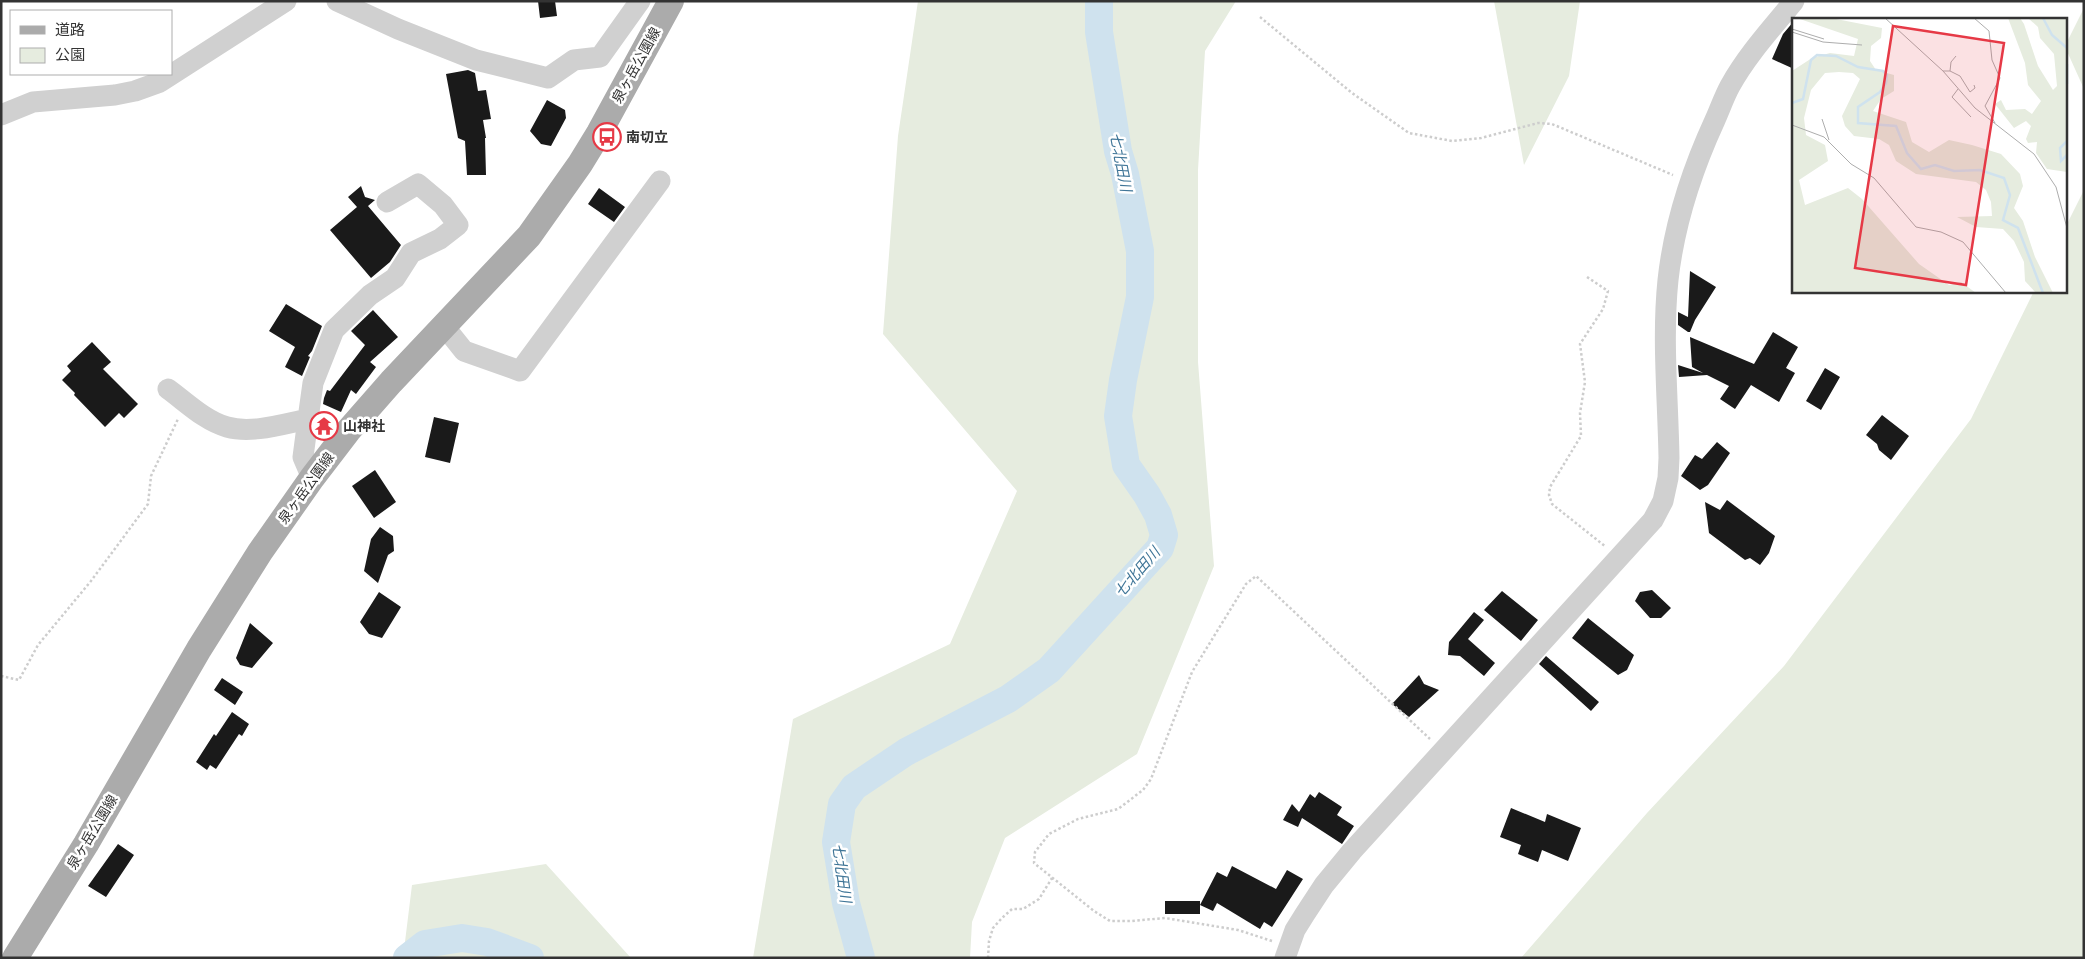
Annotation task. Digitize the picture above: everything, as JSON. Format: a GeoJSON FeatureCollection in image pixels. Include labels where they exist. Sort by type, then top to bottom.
{"type":"FeatureCollection","features":[{"type":"Feature","properties":{"kind":"main road","name":"泉ヶ岳公園線"},"geometry":{"type":"LineString","coordinates":[[15,958],[86,844],[260,552],[312,478],[390,382],[529,236],[580,164],[671,1]]}},
{"type":"Feature","properties":{"kind":"street"},"geometry":{"type":"LineString","coordinates":[[172,74],[286,1]]}},
{"type":"Feature","properties":{"kind":"street"},"geometry":{"type":"LineString","coordinates":[[337,1],[398,29],[476,60],[548,78],[574,60],[600,57],[640,1]]}},
{"type":"Feature","properties":{"kind":"street"},"geometry":{"type":"LineString","coordinates":[[1288,950],[1305,914],[1324,885],[1443,751],[1620,558],[1652,520],[1663,501],[1668,478],[1669,448],[1666,324],[1668,279],[1690,182],[1701,151],[1730,86],[1768,32],[1794,1]]}},
{"type":"Feature","properties":{"kind":"street"},"geometry":{"type":"LineString","coordinates":[[1,115],[33,102],[116,96],[160,82],[171,75]]}},
{"type":"Feature","properties":{"kind":"street"},"geometry":{"type":"LineString","coordinates":[[444,326],[464,351],[520,371],[660,181]]}},
{"type":"Feature","properties":{"kind":"street"},"geometry":{"type":"LineString","coordinates":[[312,478],[302,457],[313,383],[334,330],[370,295],[395,278],[411,252],[440,239],[458,225],[443,205],[418,184],[387,202]]}},
{"type":"Feature","properties":{"kind":"street"},"geometry":{"type":"LineString","coordinates":[[168,389],[208,418],[226,427],[240,429],[265,427],[308,419]]}},
{"type":"Feature","properties":{"kind":"path"},"geometry":{"type":"LineString","coordinates":[[1260,17],[1352,93],[1409,133],[1462,140],[1481,138],[1538,123],[1552,124],[1690,182]]}},
{"type":"Feature","properties":{"kind":"path"},"geometry":{"type":"LineString","coordinates":[[1587,277],[1608,291],[1602,309],[1580,344],[1585,382],[1580,413],[1581,436],[1550,487],[1550,495],[1552,504],[1620,558]]}},
{"type":"Feature","properties":{"kind":"path"},"geometry":{"type":"LineString","coordinates":[[1,676],[19,680],[38,645],[91,581],[148,504],[151,476],[186,402]]}},
{"type":"Feature","properties":{"kind":"path"},"geometry":{"type":"LineString","coordinates":[[1288,950],[1238,930],[1165,918],[1110,921],[1094,911],[1034,863],[1035,852],[1049,834],[1078,819],[1118,809],[1144,790],[1151,779],[1192,672],[1246,584],[1256,576],[1443,751]]}},
{"type":"Feature","properties":{"kind":"path"},"geometry":{"type":"LineString","coordinates":[[988,958],[989,941],[994,928],[1002,918],[1012,909],[1023,909],[1039,898],[1052,878]]}},
{"type":"Feature","properties":{"kind":"green space"},"geometry":{"type":"Polygon","coordinates":[[[918,1],[1236,1],[1205,51],[1198,170],[1198,362],[1214,566],[1137,754],[1005,838],[972,922],[970,958],[753,958],[793,719],[950,644],[1017,491],[883,334],[898,136],[918,1]]]}},
{"type":"Feature","properties":{"kind":"green space"},"geometry":{"type":"Polygon","coordinates":[[[1494,1],[1580,1],[1569,76],[1524,165],[1494,1]]]}},
{"type":"Feature","properties":{"kind":"green space"},"geometry":{"type":"Polygon","coordinates":[[[2084,8],[2084,89],[2068,53],[2068,40],[2084,8]]]}},
{"type":"Feature","properties":{"kind":"green space"},"geometry":{"type":"Polygon","coordinates":[[[2084,190],[2084,958],[1521,958],[1647,813],[1784,666],[1971,419],[2034,292],[2068,292],[2068,222],[2084,190]]]}},
{"type":"Feature","properties":{"kind":"green space"},"geometry":{"type":"Polygon","coordinates":[[[546,864],[631,958],[403,958],[412,885],[546,864]]]}},
{"type":"Feature","properties":{"kind":"building"},"geometry":{"type":"Polygon","coordinates":[[[538,1],[555,1],[557,16],[540,18],[538,1]]]}},
{"type":"Feature","properties":{"kind":"building"},"geometry":{"type":"Polygon","coordinates":[[[1792,23],[1792,68],[1772,59],[1783,34],[1792,23]]]}},
{"type":"Feature","properties":{"kind":"building"},"geometry":{"type":"Polygon","coordinates":[[[468,70],[475,73],[478,91],[486,90],[491,119],[483,120],[486,138],[486,175],[467,175],[465,141],[458,138],[446,74],[468,70]]]}},
{"type":"Feature","properties":{"kind":"building"},"geometry":{"type":"Polygon","coordinates":[[[547,100],[565,110],[566,118],[551,146],[541,144],[530,131],[547,100]]]}},
{"type":"Feature","properties":{"kind":"building"},"geometry":{"type":"Polygon","coordinates":[[[361,186],[365,197],[375,200],[368,206],[401,245],[390,262],[371,278],[330,230],[357,207],[348,197],[361,186]]]}},
{"type":"Feature","properties":{"kind":"building"},"geometry":{"type":"Polygon","coordinates":[[[599,188],[625,207],[614,222],[588,204],[599,188]]]}},
{"type":"Feature","properties":{"kind":"building"},"geometry":{"type":"Polygon","coordinates":[[[1690,271],[1716,287],[1695,320],[1690,332],[1688,332],[1678,325],[1678,312],[1688,317],[1690,271]]]}},
{"type":"Feature","properties":{"kind":"building"},"geometry":{"type":"Polygon","coordinates":[[[286,304],[322,326],[312,351],[308,356],[310,357],[302,376],[285,367],[295,347],[269,331],[286,304]]]}},
{"type":"Feature","properties":{"kind":"building"},"geometry":{"type":"Polygon","coordinates":[[[373,310],[398,337],[370,362],[376,367],[356,394],[351,390],[341,412],[323,404],[324,398],[327,390],[330,391],[365,345],[351,331],[373,310]]]}},
{"type":"Feature","properties":{"kind":"building"},"geometry":{"type":"Polygon","coordinates":[[[1773,332],[1798,347],[1786,368],[1795,373],[1779,402],[1751,385],[1735,409],[1720,399],[1729,386],[1707,375],[1679,377],[1678,365],[1703,373],[1692,367],[1690,337],[1754,364],[1773,332]]]}},
{"type":"Feature","properties":{"kind":"building"},"geometry":{"type":"Polygon","coordinates":[[[92,342],[111,362],[103,369],[138,404],[124,418],[119,413],[105,427],[62,380],[71,371],[67,366],[92,342]]]}},
{"type":"Feature","properties":{"kind":"building"},"geometry":{"type":"Polygon","coordinates":[[[1825,368],[1840,377],[1821,410],[1806,401],[1825,368]]]}},
{"type":"Feature","properties":{"kind":"building"},"geometry":{"type":"Polygon","coordinates":[[[1882,415],[1909,436],[1891,460],[1866,435],[1882,415]]]}},
{"type":"Feature","properties":{"kind":"building"},"geometry":{"type":"Polygon","coordinates":[[[434,417],[459,423],[450,463],[425,457],[434,417]]]}},
{"type":"Feature","properties":{"kind":"building"},"geometry":{"type":"Polygon","coordinates":[[[1717,442],[1730,453],[1708,485],[1700,490],[1681,476],[1695,455],[1702,459],[1717,442]]]}},
{"type":"Feature","properties":{"kind":"building"},"geometry":{"type":"Polygon","coordinates":[[[375,470],[396,502],[374,518],[352,486],[375,470]]]}},
{"type":"Feature","properties":{"kind":"building"},"geometry":{"type":"Polygon","coordinates":[[[1727,500],[1775,536],[1769,553],[1760,565],[1750,558],[1745,560],[1709,533],[1705,502],[1720,510],[1727,500]]]}},
{"type":"Feature","properties":{"kind":"building"},"geometry":{"type":"Polygon","coordinates":[[[380,527],[393,536],[394,551],[388,555],[378,583],[364,571],[371,539],[380,527]]]}},
{"type":"Feature","properties":{"kind":"building"},"geometry":{"type":"Polygon","coordinates":[[[1652,590],[1671,608],[1661,618],[1650,618],[1635,601],[1640,592],[1652,590]]]}},
{"type":"Feature","properties":{"kind":"building"},"geometry":{"type":"Polygon","coordinates":[[[1502,591],[1538,620],[1521,641],[1484,610],[1502,591]]]}},
{"type":"Feature","properties":{"kind":"building"},"geometry":{"type":"Polygon","coordinates":[[[379,592],[401,607],[382,638],[369,634],[360,622],[379,592]]]}},
{"type":"Feature","properties":{"kind":"building"},"geometry":{"type":"Polygon","coordinates":[[[1474,612],[1484,620],[1468,639],[1495,663],[1484,676],[1460,656],[1448,655],[1449,642],[1474,612]]]}},
{"type":"Feature","properties":{"kind":"building"},"geometry":{"type":"Polygon","coordinates":[[[1588,618],[1634,655],[1627,670],[1618,675],[1572,638],[1588,618]]]}},
{"type":"Feature","properties":{"kind":"building"},"geometry":{"type":"Polygon","coordinates":[[[250,623],[273,643],[252,668],[240,665],[236,658],[250,623]]]}},
{"type":"Feature","properties":{"kind":"building"},"geometry":{"type":"Polygon","coordinates":[[[1546,656],[1599,702],[1591,711],[1539,664],[1546,656]]]}},
{"type":"Feature","properties":{"kind":"building"},"geometry":{"type":"Polygon","coordinates":[[[1419,675],[1424,684],[1439,690],[1409,717],[1392,704],[1419,675]]]}},
{"type":"Feature","properties":{"kind":"building"},"geometry":{"type":"Polygon","coordinates":[[[222,678],[243,692],[235,705],[214,690],[222,678]]]}},
{"type":"Feature","properties":{"kind":"building"},"geometry":{"type":"Polygon","coordinates":[[[232,712],[249,724],[242,736],[239,734],[216,769],[210,765],[207,770],[196,762],[214,734],[216,736],[232,712]]]}},
{"type":"Feature","properties":{"kind":"building"},"geometry":{"type":"Polygon","coordinates":[[[1319,792],[1342,807],[1337,815],[1354,826],[1342,844],[1302,818],[1298,827],[1283,820],[1292,804],[1299,812],[1310,794],[1315,798],[1319,792]]]}},
{"type":"Feature","properties":{"kind":"building"},"geometry":{"type":"Polygon","coordinates":[[[1511,808],[1545,822],[1547,814],[1581,828],[1568,861],[1542,850],[1538,862],[1518,854],[1521,845],[1500,837],[1511,808]]]}},
{"type":"Feature","properties":{"kind":"building"},"geometry":{"type":"Polygon","coordinates":[[[118,844],[134,855],[106,897],[88,886],[118,844]]]}},
{"type":"Feature","properties":{"kind":"building"},"geometry":{"type":"Polygon","coordinates":[[[1232,866],[1276,889],[1287,870],[1303,879],[1272,927],[1264,922],[1260,929],[1217,903],[1213,911],[1200,905],[1217,872],[1227,877],[1232,866]]]}},
{"type":"Feature","properties":{"kind":"building"},"geometry":{"type":"Polygon","coordinates":[[[1165,901],[1200,901],[1200,914],[1165,914],[1165,901]]]}},
{"type":"Feature","properties":{"kind":"waterway","name":"七北田川"},"geometry":{"type":"LineString","coordinates":[[861,958],[846,903],[836,842],[842,804],[854,787],[906,752],[1008,699],[1049,670],[1160,548],[1164,535],[1158,515],[1147,495],[1126,465],[1118,416],[1123,380],[1140,297],[1140,251],[1125,174],[1118,151],[1099,32],[1099,1]]}},
{"type":"Feature","properties":{"kind":"waterway","name":"七北田川"},"geometry":{"type":"LineString","coordinates":[[407,958],[425,944],[462,938],[487,942],[530,958]]}},
{"type":"Feature","properties":{"kind":"place","name":"南切立"},"geometry":{"type":"Point","coordinates":[607,137]}},
{"type":"Feature","properties":{"kind":"place","name":"山神社"},"geometry":{"type":"Point","coordinates":[324,426]}}]}
